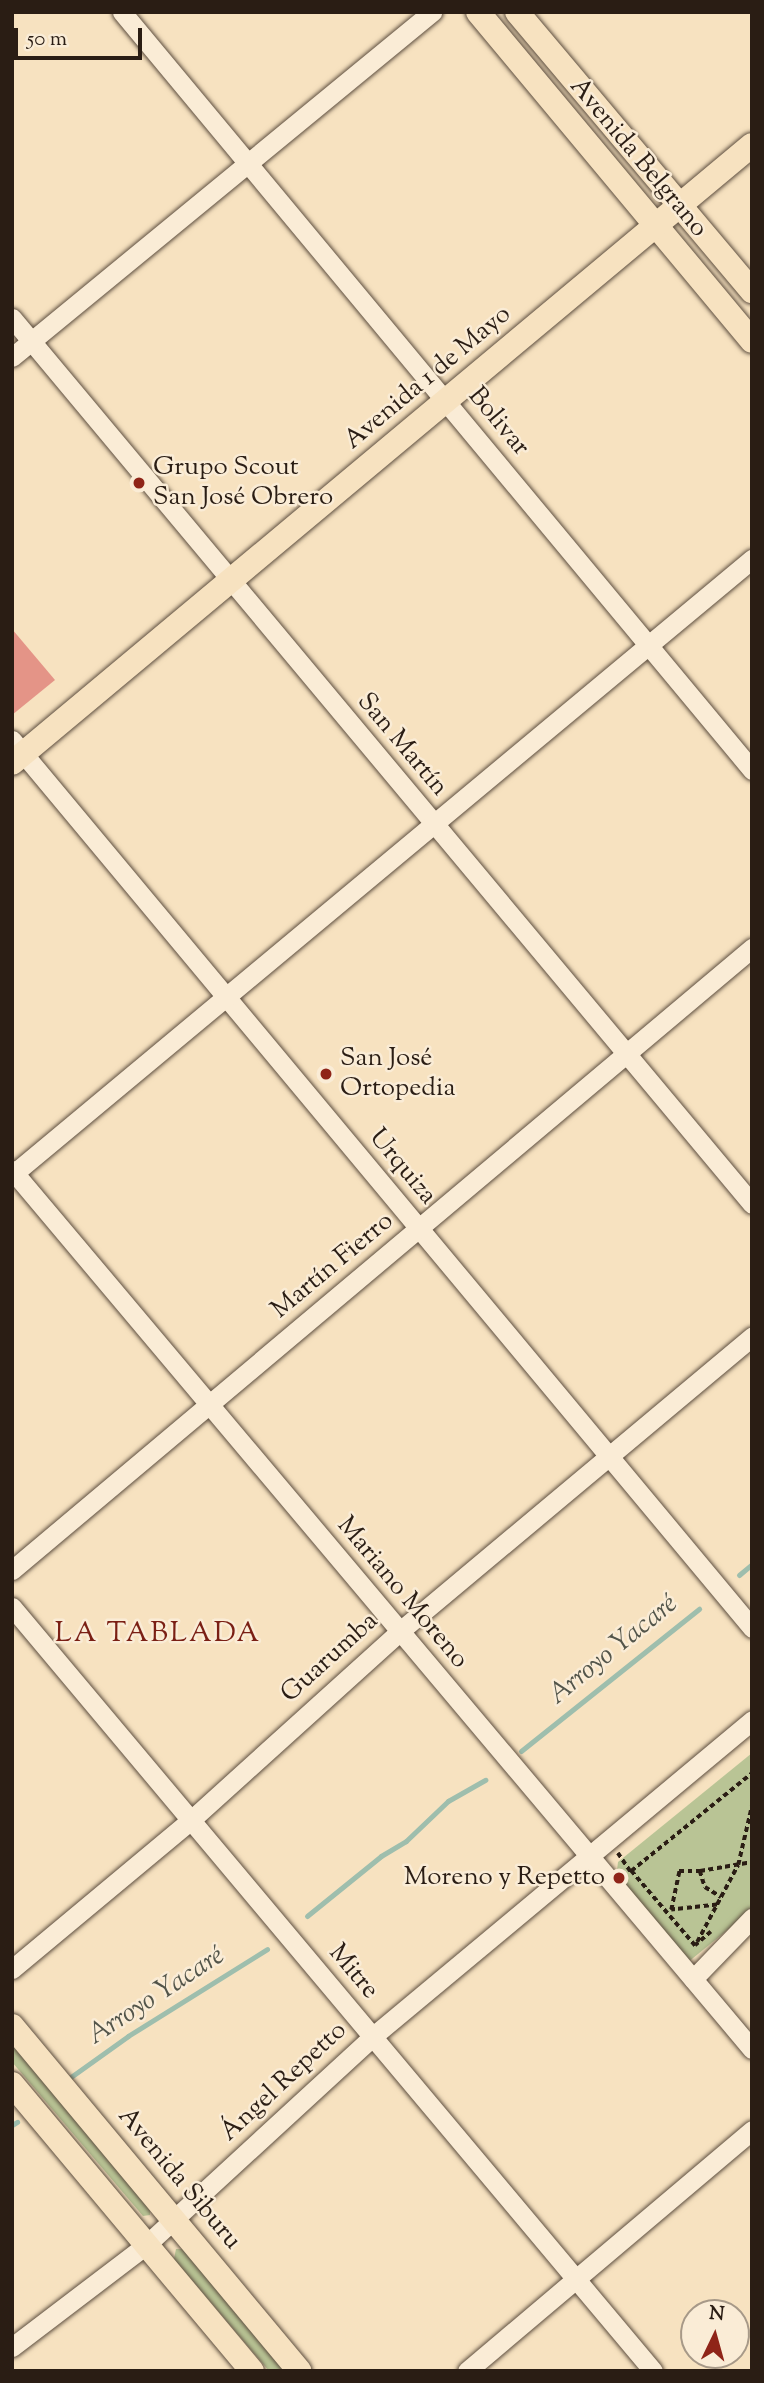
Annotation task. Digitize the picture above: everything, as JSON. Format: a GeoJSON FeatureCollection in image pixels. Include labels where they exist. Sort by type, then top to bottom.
{"type":"FeatureCollection","features":[{"type":"Feature","properties":{"kind":"main road","name":"Avenida Belgrano"},"geometry":{"type":"LineString","coordinates":[[478,12],[752,341]]}},
{"type":"Feature","properties":{"kind":"main road","name":"Avenida Belgrano"},"geometry":{"type":"LineString","coordinates":[[517,12],[752,291]]}},
{"type":"Feature","properties":{"kind":"main road","name":"Avenida 1 de Mayo"},"geometry":{"type":"LineString","coordinates":[[16,753],[231,581],[752,145]]}},
{"type":"Feature","properties":{"kind":"main road","name":"Avenida Siburu"},"geometry":{"type":"LineString","coordinates":[[12,2026],[299,2371]]}},
{"type":"Feature","properties":{"kind":"main road"},"geometry":{"type":"LineString","coordinates":[[12,2084],[252,2371]]}},
{"type":"Feature","properties":{"kind":"street","name":"Bolivar"},"geometry":{"type":"LineString","coordinates":[[122,12],[752,770]]}},
{"type":"Feature","properties":{"kind":"street"},"geometry":{"type":"LineString","coordinates":[[12,357],[432,12]]}},
{"type":"Feature","properties":{"kind":"street","name":"San Martín"},"geometry":{"type":"LineString","coordinates":[[12,318],[752,1204]]}},
{"type":"Feature","properties":{"kind":"street"},"geometry":{"type":"LineString","coordinates":[[13,1172],[752,559]]}},
{"type":"Feature","properties":{"kind":"street","name":"Urquiza"},"geometry":{"type":"LineString","coordinates":[[16,753],[226,997],[752,1628]]}},
{"type":"Feature","properties":{"kind":"street","name":"Martín Fierro"},"geometry":{"type":"LineString","coordinates":[[12,1570],[752,948]]}},
{"type":"Feature","properties":{"kind":"street","name":"Mariano Moreno"},"geometry":{"type":"LineString","coordinates":[[13,1172],[752,2049]]}},
{"type":"Feature","properties":{"kind":"street","name":"Guarumba"},"geometry":{"type":"LineString","coordinates":[[12,1969],[191,1820],[400,1631],[752,1337]]}},
{"type":"Feature","properties":{"kind":"street","name":"Mitre"},"geometry":{"type":"LineString","coordinates":[[12,1607],[653,2371]]}},
{"type":"Feature","properties":{"kind":"street","name":"Ángel Repetto"},"geometry":{"type":"LineString","coordinates":[[12,2347],[146,2245],[372,2037],[752,1720]]}},
{"type":"Feature","properties":{"kind":"street"},"geometry":{"type":"LineString","coordinates":[[693,1979],[752,1918]]}},
{"type":"Feature","properties":{"kind":"street"},"geometry":{"type":"LineString","coordinates":[[467,2371],[752,2130]]}},
{"type":"Feature","properties":{"kind":"path"},"geometry":{"type":"LineString","coordinates":[[695,1945],[670,1912],[631,1871],[752,1773]]}},
{"type":"Feature","properties":{"kind":"path"},"geometry":{"type":"LineString","coordinates":[[695,1945],[738,1865],[752,1805]]}},
{"type":"Feature","properties":{"kind":"path"},"geometry":{"type":"LineString","coordinates":[[747,1827],[752,1831]]}},
{"type":"Feature","properties":{"kind":"path"},"geometry":{"type":"LineString","coordinates":[[670,1912],[679,1871],[700,1871],[752,1862]]}},
{"type":"Feature","properties":{"kind":"path"},"geometry":{"type":"LineString","coordinates":[[700,1871],[705,1887],[721,1898]]}},
{"type":"Feature","properties":{"kind":"path"},"geometry":{"type":"LineString","coordinates":[[670,1912],[717,1905]]}},
{"type":"Feature","properties":{"kind":"path"},"geometry":{"type":"LineString","coordinates":[[695,1945],[714,1930]]}},
{"type":"Feature","properties":{"kind":"green space"},"geometry":{"type":"Polygon","coordinates":[[[752,1753],[752,1910],[687,1963],[616,1878],[618,1862],[752,1753]]]}},
{"type":"Feature","properties":{"kind":"green space"},"geometry":{"type":"Polygon","coordinates":[[[12,2040],[150,2207],[150,2215],[143,2216],[12,2062],[12,2040]]]}},
{"type":"Feature","properties":{"kind":"green space"},"geometry":{"type":"Polygon","coordinates":[[[176,2249],[186,2249],[286,2371],[269,2371],[174,2259],[176,2249]]]}},
{"type":"Feature","properties":{"kind":"building"},"geometry":{"type":"Polygon","coordinates":[[[12,629],[55,680],[12,715],[12,629]]]}},
{"type":"Feature","properties":{"kind":"waterway","name":"Arroyo Yacaré"},"geometry":{"type":"LineString","coordinates":[[739,1575],[752,1564]]}},
{"type":"Feature","properties":{"kind":"waterway","name":"Arroyo Yacaré"},"geometry":{"type":"LineString","coordinates":[[521,1751],[699,1609]]}},
{"type":"Feature","properties":{"kind":"waterway","name":"Arroyo Yacaré"},"geometry":{"type":"LineString","coordinates":[[307,1916],[381,1856],[406,1841],[448,1801],[485,1780]]}},
{"type":"Feature","properties":{"kind":"waterway","name":"Arroyo Yacaré"},"geometry":{"type":"LineString","coordinates":[[68,2079],[128,2036],[267,1949]]}},
{"type":"Feature","properties":{"kind":"waterway","name":"Arroyo Yacaré"},"geometry":{"type":"LineString","coordinates":[[12,2125],[17,2122]]}},
{"type":"Feature","properties":{"kind":"place","name":"Grupo Scout San José Obrero"},"geometry":{"type":"Point","coordinates":[139,483]}},
{"type":"Feature","properties":{"kind":"place","name":"San José Ortopedia"},"geometry":{"type":"Point","coordinates":[326,1074]}},
{"type":"Feature","properties":{"kind":"place","name":"Moreno y Repetto"},"geometry":{"type":"Point","coordinates":[619,1878]}},
{"type":"Feature","properties":{"kind":"district","name":"LA TABLADA"},"geometry":{"type":"Point","coordinates":[158,1634]}}]}
